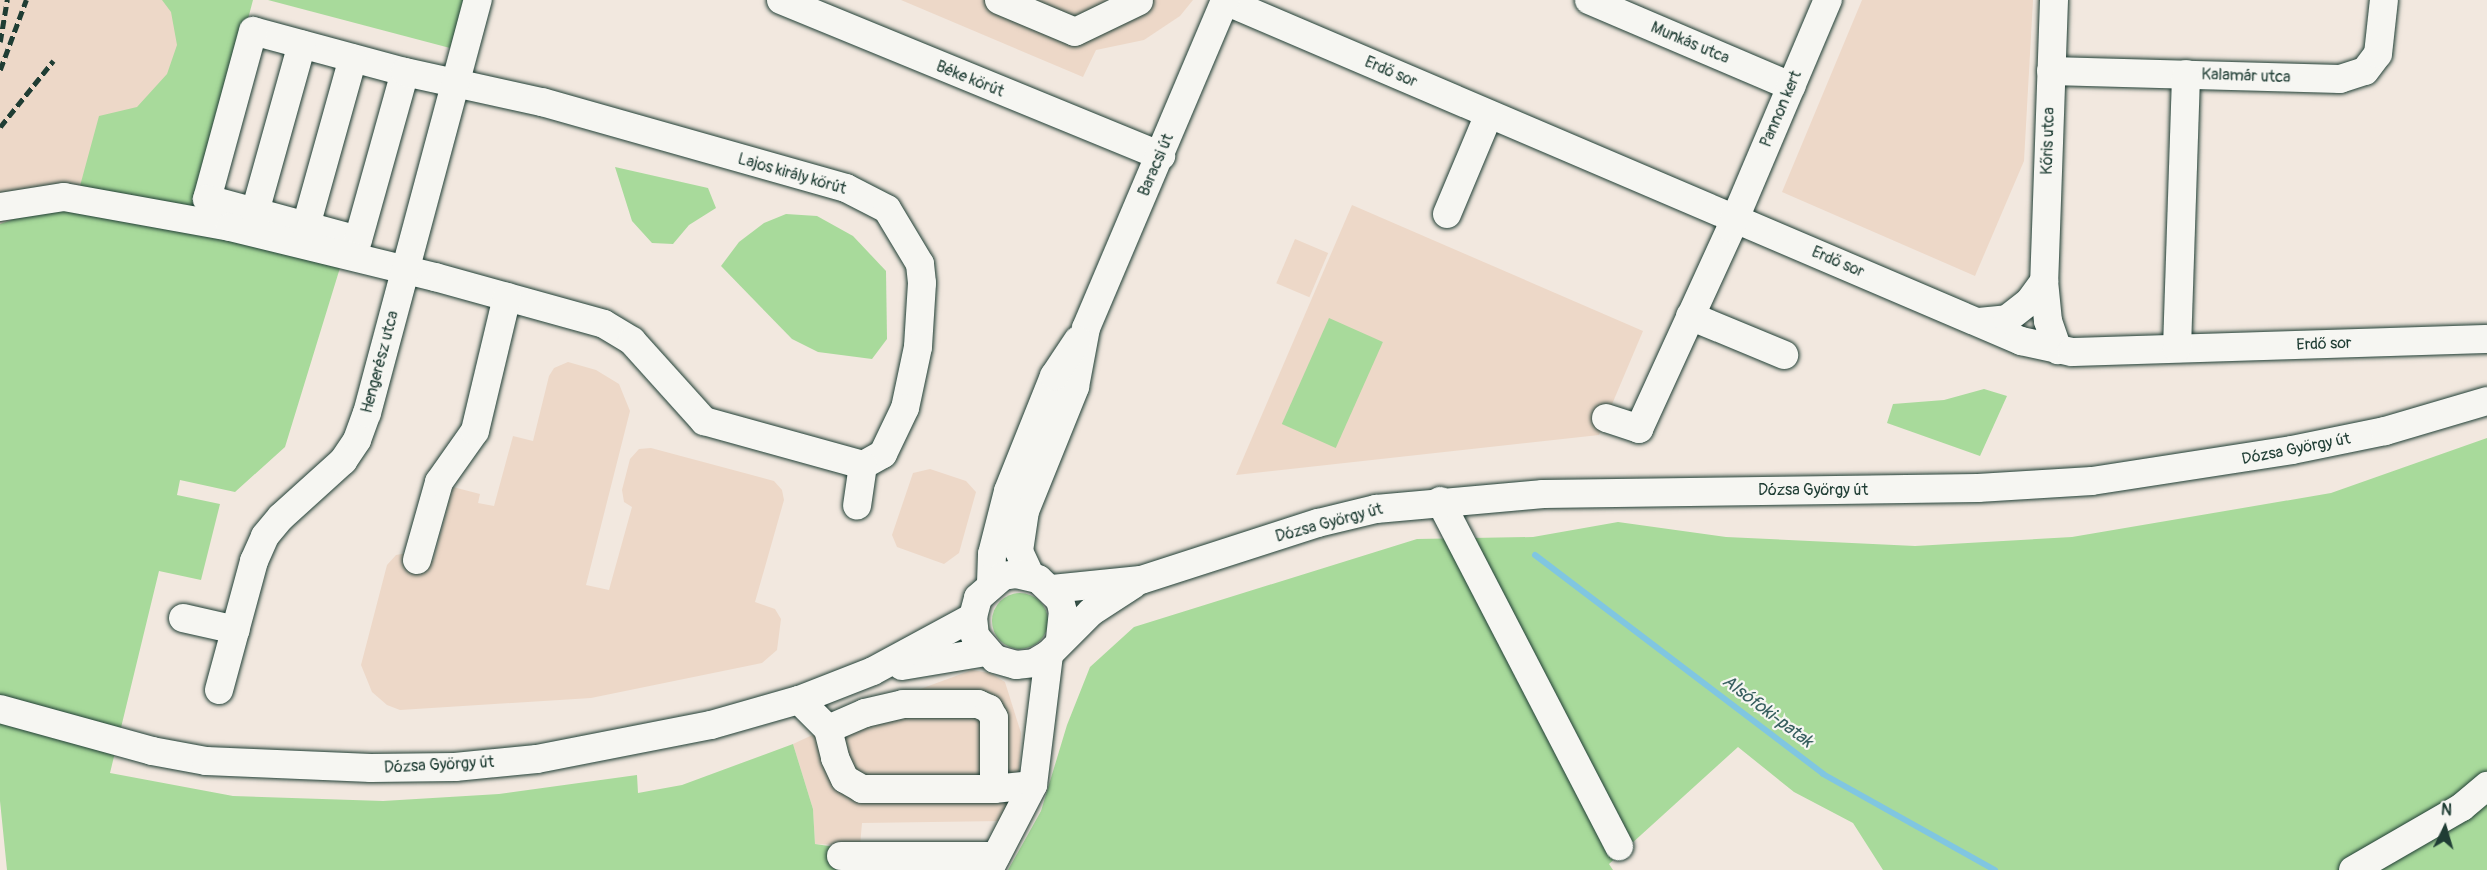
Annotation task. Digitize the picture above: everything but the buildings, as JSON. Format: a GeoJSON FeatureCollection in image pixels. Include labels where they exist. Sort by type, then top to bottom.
{"type":"FeatureCollection","features":[{"type":"Feature","properties":{"kind":"street","name":"Hengerész utca"},"geometry":{"type":"LineString","coordinates":[[219,690],[254,561],[265,536],[281,517],[343,461],[357,440],[478,0]]}},
{"type":"Feature","properties":{"kind":"street","name":"Béke körút"},"geometry":{"type":"LineString","coordinates":[[781,0],[1161,156]]}},
{"type":"Feature","properties":{"kind":"street"},"geometry":{"type":"LineString","coordinates":[[999,0],[1075,33],[1139,0]]}},
{"type":"Feature","properties":{"kind":"street","name":"Munkás utca"},"geometry":{"type":"LineString","coordinates":[[1589,0],[1791,86]]}},
{"type":"Feature","properties":{"kind":"street","name":"Pannon kert"},"geometry":{"type":"LineString","coordinates":[[1606,418],[1639,429],[1735,218],[1828,0]]}},
{"type":"Feature","properties":{"kind":"street","name":"Kőris utca"},"geometry":{"type":"LineString","coordinates":[[2054,0],[2044,281],[2048,321],[2058,350]]}},
{"type":"Feature","properties":{"kind":"street","name":"Kalamár utca"},"geometry":{"type":"LineString","coordinates":[[2050,71],[2340,79],[2365,71],[2378,54],[2384,0]]}},
{"type":"Feature","properties":{"kind":"street","name":"Baracsi út"},"geometry":{"type":"LineString","coordinates":[[991,583],[992,555],[1008,491],[1054,376],[1086,328],[1225,1]]}},
{"type":"Feature","properties":{"kind":"street","name":"Erdő sor"},"geometry":{"type":"LineString","coordinates":[[1225,1],[2021,341],[2058,350],[2487,339]]}},
{"type":"Feature","properties":{"kind":"street","name":"Lajos király körút"},"geometry":{"type":"LineString","coordinates":[[255,212],[207,199],[253,32],[454,85],[542,102],[846,188],[887,209],[920,264],[922,315],[905,408],[882,454],[863,465]]}},
{"type":"Feature","properties":{"kind":"street"},"geometry":{"type":"LineString","coordinates":[[302,44],[255,212],[306,226],[358,240],[405,72]]}},
{"type":"Feature","properties":{"kind":"street"},"geometry":{"type":"LineString","coordinates":[[306,226],[353,58]]}},
{"type":"Feature","properties":{"kind":"street"},"geometry":{"type":"LineString","coordinates":[[2177,348],[2186,74]]}},
{"type":"Feature","properties":{"kind":"street"},"geometry":{"type":"LineString","coordinates":[[1447,214],[1490,114]]}},
{"type":"Feature","properties":{"kind":"street"},"geometry":{"type":"LineString","coordinates":[[0,207],[72,198],[230,227],[507,297],[620,331],[704,421],[863,465],[858,506]]}},
{"type":"Feature","properties":{"kind":"street"},"geometry":{"type":"LineString","coordinates":[[1979,322],[2007,319],[2029,302],[2044,281]]}},
{"type":"Feature","properties":{"kind":"street"},"geometry":{"type":"LineString","coordinates":[[417,560],[439,482],[475,431],[507,297]]}},
{"type":"Feature","properties":{"kind":"street"},"geometry":{"type":"LineString","coordinates":[[1690,316],[1784,355]]}},
{"type":"Feature","properties":{"kind":"street","name":"Baracsi út"},"geometry":{"type":"LineString","coordinates":[[1041,582],[1019,550],[1025,511],[1075,387],[1086,328]]}},
{"type":"Feature","properties":{"kind":"street","name":"Dózsa György út"},"geometry":{"type":"LineString","coordinates":[[1054,646],[1091,612],[1140,580],[1318,523],[1376,509],[1440,501],[1647,490],[1978,488],[2092,481],[2304,448],[2385,431],[2487,402]]}},
{"type":"Feature","properties":{"kind":"street"},"geometry":{"type":"LineString","coordinates":[[1440,501],[1619,846]]}},
{"type":"Feature","properties":{"kind":"street"},"geometry":{"type":"LineString","coordinates":[[840,856],[992,863],[1034,785],[1041,720],[1054,646],[1063,612],[1041,582],[1003,576],[991,583],[978,598],[973,617],[975,636],[986,652],[1016,665],[1034,663],[1054,646]]}},
{"type":"Feature","properties":{"kind":"street","name":"Dózsa György út"},"geometry":{"type":"LineString","coordinates":[[1041,582],[1140,580]]}},
{"type":"Feature","properties":{"kind":"street","name":"Dózsa György út"},"geometry":{"type":"LineString","coordinates":[[0,709],[100,738],[206,760],[370,768],[455,767],[537,759],[700,727],[799,700],[873,671],[973,617]]}},
{"type":"Feature","properties":{"kind":"street"},"geometry":{"type":"LineString","coordinates":[[183,618],[236,630]]}},
{"type":"Feature","properties":{"kind":"street","name":"Dózsa György út"},"geometry":{"type":"LineString","coordinates":[[873,671],[986,652]]}},
{"type":"Feature","properties":{"kind":"street"},"geometry":{"type":"LineString","coordinates":[[1016,665],[1041,720]]}},
{"type":"Feature","properties":{"kind":"street"},"geometry":{"type":"LineString","coordinates":[[799,700],[828,729],[835,758],[845,778],[862,789],[994,789],[1034,785]]}},
{"type":"Feature","properties":{"kind":"street"},"geometry":{"type":"LineString","coordinates":[[828,729],[865,713],[919,702],[978,704],[989,709],[994,718],[994,789]]}},
{"type":"Feature","properties":{"kind":"street"},"geometry":{"type":"LineString","coordinates":[[2353,870],[2462,807],[2487,786]]}},
{"type":"Feature","properties":{"kind":"shaded area"},"geometry":{"type":"Polygon","coordinates":[[[0,0],[238,0],[0,444],[0,0]]]}},
{"type":"Feature","properties":{"kind":"shaded area"},"geometry":{"type":"Polygon","coordinates":[[[901,0],[1193,0],[1180,16],[1144,40],[1096,50],[1083,77],[901,0]]]}},
{"type":"Feature","properties":{"kind":"shaded area"},"geometry":{"type":"Polygon","coordinates":[[[1862,0],[2033,0],[2024,161],[1975,276],[1782,192],[1862,0]]]}},
{"type":"Feature","properties":{"kind":"shaded area"},"geometry":{"type":"Polygon","coordinates":[[[1352,205],[1643,331],[1599,435],[1236,475],[1352,205]]]}},
{"type":"Feature","properties":{"kind":"shaded area"},"geometry":{"type":"Polygon","coordinates":[[[1295,239],[1328,253],[1309,297],[1276,283],[1295,239]]]}},
{"type":"Feature","properties":{"kind":"shaded area"},"geometry":{"type":"Polygon","coordinates":[[[568,362],[596,370],[619,384],[630,411],[586,585],[609,590],[632,507],[624,502],[622,490],[630,459],[639,449],[651,448],[774,481],[782,490],[784,500],[755,602],[775,609],[781,619],[777,650],[762,663],[591,698],[400,710],[387,705],[372,692],[361,665],[387,565],[396,555],[407,553],[433,561],[453,487],[480,494],[478,503],[494,506],[513,436],[533,441],[549,376],[554,368],[568,362]]]}},
{"type":"Feature","properties":{"kind":"shaded area"},"geometry":{"type":"Polygon","coordinates":[[[930,469],[966,481],[976,492],[959,553],[944,564],[897,547],[892,535],[913,473],[930,469]]]}},
{"type":"Feature","properties":{"kind":"shaded area"},"geometry":{"type":"Polygon","coordinates":[[[972,670],[990,673],[1005,682],[1021,733],[1019,771],[1002,821],[862,823],[860,846],[815,844],[813,809],[793,744],[877,705],[972,670]]]}},
{"type":"Feature","properties":{"kind":"green space"},"geometry":{"type":"Polygon","coordinates":[[[162,0],[253,0],[198,209],[343,258],[285,447],[235,492],[180,480],[177,495],[220,504],[201,580],[159,571],[110,773],[233,796],[383,801],[499,794],[637,775],[638,793],[682,785],[793,744],[813,809],[815,844],[836,847],[836,870],[7,870],[0,801],[0,224],[77,197],[99,116],[137,107],[167,74],[177,45],[171,12],[162,0]]]}},
{"type":"Feature","properties":{"kind":"green space"},"geometry":{"type":"Polygon","coordinates":[[[268,0],[464,0],[450,48],[268,0]]]}},
{"type":"Feature","properties":{"kind":"green space"},"geometry":{"type":"Polygon","coordinates":[[[615,167],[708,188],[716,208],[689,225],[673,244],[652,243],[632,221],[615,167]]]}},
{"type":"Feature","properties":{"kind":"green space"},"geometry":{"type":"Polygon","coordinates":[[[786,214],[817,216],[853,236],[886,271],[887,339],[872,359],[818,352],[792,339],[721,266],[739,242],[764,223],[786,214]]]}},
{"type":"Feature","properties":{"kind":"green space"},"geometry":{"type":"Polygon","coordinates":[[[1329,318],[1383,342],[1336,448],[1282,424],[1329,318]]]}},
{"type":"Feature","properties":{"kind":"green space"},"geometry":{"type":"Polygon","coordinates":[[[1984,389],[2007,396],[1980,456],[1887,423],[1893,404],[1944,400],[1984,389]]]}},
{"type":"Feature","properties":{"kind":"green space"},"geometry":{"type":"Polygon","coordinates":[[[2487,438],[2487,870],[1883,870],[1853,823],[1794,792],[1738,747],[1609,864],[1613,870],[1008,870],[1041,811],[1067,725],[1090,667],[1134,627],[1417,539],[1533,537],[1618,522],[1726,537],[1915,546],[2072,537],[2331,493],[2487,438]]]}},
{"type":"Feature","properties":{"kind":"green space"},"geometry":{"type":"Polygon","coordinates":[[[1014,593],[1026,593],[1036,597],[1044,605],[1048,621],[1044,637],[1036,645],[1026,649],[1014,649],[1004,645],[996,637],[992,627],[992,615],[996,605],[1004,597],[1014,593]]]}},
{"type":"Feature","properties":{"kind":"waterway","name":"Alsófoki-patak"},"geometry":{"type":"LineString","coordinates":[[1535,555],[1823,774],[1995,870]]}},
{"type":"Feature","properties":{"kind":"railway"},"geometry":{"type":"LineString","coordinates":[[0,42],[7,0]]}},
{"type":"Feature","properties":{"kind":"railway"},"geometry":{"type":"LineString","coordinates":[[0,70],[26,0]]}},
{"type":"Feature","properties":{"kind":"railway"},"geometry":{"type":"LineString","coordinates":[[0,127],[53,61]]}}]}
